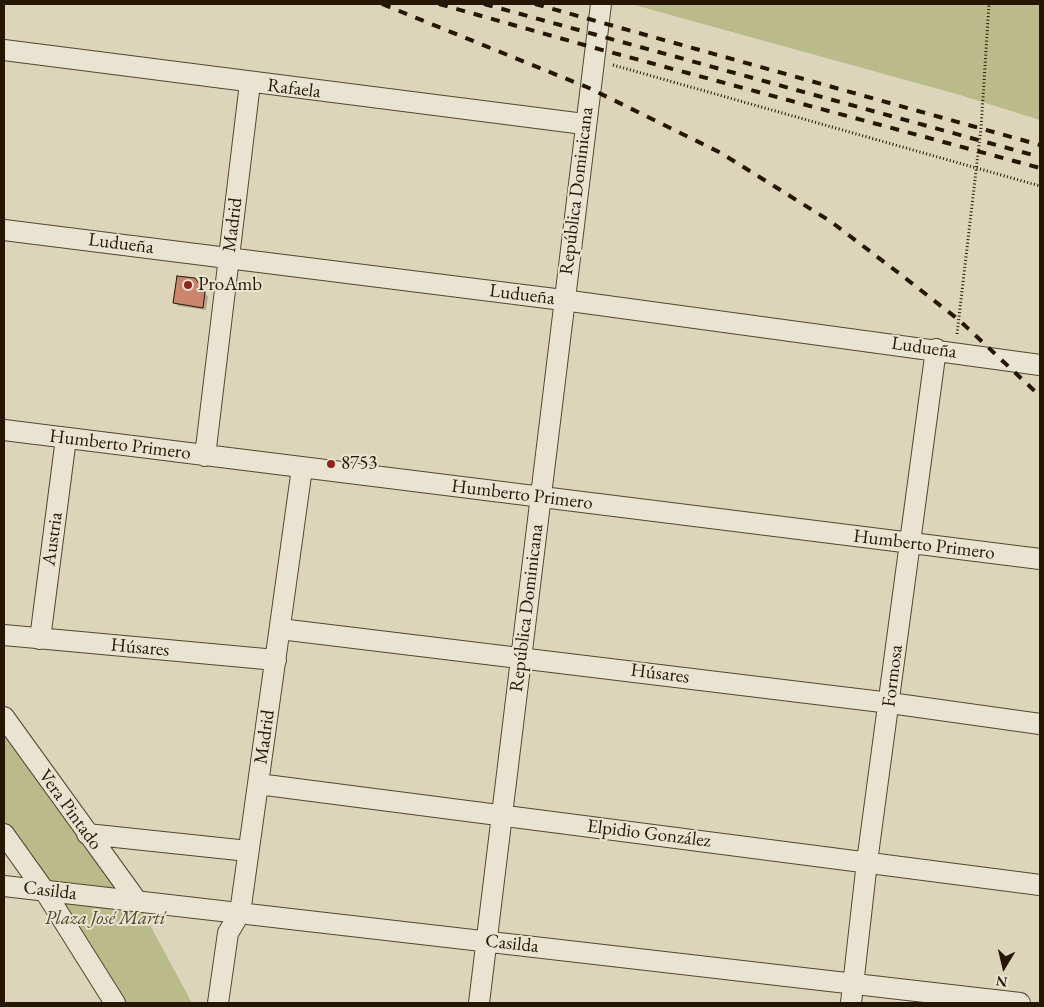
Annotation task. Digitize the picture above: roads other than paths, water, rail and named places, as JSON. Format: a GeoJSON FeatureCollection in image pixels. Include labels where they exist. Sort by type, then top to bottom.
{"type":"FeatureCollection","features":[{"type":"Feature","properties":{"kind":"street","name":"República Dominicana"},"geometry":{"type":"LineString","coordinates":[[479,1003],[584,124],[601,4]]}},
{"type":"Feature","properties":{"kind":"street","name":"Rafaela"},"geometry":{"type":"LineString","coordinates":[[4,50],[250,83],[584,124]]}},
{"type":"Feature","properties":{"kind":"street","name":"Madrid"},"geometry":{"type":"LineString","coordinates":[[205,456],[250,83]]}},
{"type":"Feature","properties":{"kind":"street","name":"Ludueña"},"geometry":{"type":"LineString","coordinates":[[4,230],[563,300],[1040,365]]}},
{"type":"Feature","properties":{"kind":"street","name":"Formosa"},"geometry":{"type":"LineString","coordinates":[[851,1003],[867,862],[890,703],[909,543],[946,351]]}},
{"type":"Feature","properties":{"kind":"street","name":"Humberto Primero"},"geometry":{"type":"LineString","coordinates":[[4,430],[1040,559]]}},
{"type":"Feature","properties":{"kind":"street","name":"Austria"},"geometry":{"type":"LineString","coordinates":[[40,639],[66,438]]}},
{"type":"Feature","properties":{"kind":"street","name":"Madrid"},"geometry":{"type":"LineString","coordinates":[[218,1003],[228,933],[240,913],[302,468]]}},
{"type":"Feature","properties":{"kind":"street","name":"Húsares"},"geometry":{"type":"LineString","coordinates":[[280,629],[890,703],[1040,724]]}},
{"type":"Feature","properties":{"kind":"street","name":"Húsares"},"geometry":{"type":"LineString","coordinates":[[4,635],[276,660]]}},
{"type":"Feature","properties":{"kind":"street","name":"Vera Pintado"},"geometry":{"type":"LineString","coordinates":[[4,718],[136,901]]}},
{"type":"Feature","properties":{"kind":"street","name":"Elpidio González"},"geometry":{"type":"LineString","coordinates":[[258,784],[1040,885]]}},
{"type":"Feature","properties":{"kind":"street"},"geometry":{"type":"LineString","coordinates":[[4,834],[44,890],[109,999]]}},
{"type":"Feature","properties":{"kind":"street"},"geometry":{"type":"LineString","coordinates":[[87,834],[248,851]]}},
{"type":"Feature","properties":{"kind":"street","name":"Casilda"},"geometry":{"type":"LineString","coordinates":[[4,886],[486,942],[854,982],[1015,1003]]}},
{"type":"Feature","properties":{"kind":"railway"},"geometry":{"type":"LineString","coordinates":[[382,4],[589,88],[721,153],[830,221],[900,274],[959,320],[1040,396]]}},
{"type":"Feature","properties":{"kind":"railway"},"geometry":{"type":"LineString","coordinates":[[439,4],[1040,168]]}},
{"type":"Feature","properties":{"kind":"railway"},"geometry":{"type":"LineString","coordinates":[[484,4],[1040,157]]}},
{"type":"Feature","properties":{"kind":"railway"},"geometry":{"type":"LineString","coordinates":[[535,4],[1040,145]]}},
{"type":"Feature","properties":{"kind":"place","name":"ProAmb"},"geometry":{"type":"Point","coordinates":[188,285]}},
{"type":"Feature","properties":{"kind":"place","name":"8753"},"geometry":{"type":"Point","coordinates":[331,464]}},
{"type":"Feature","properties":{"kind":"park label","name":"Plaza José Martí"},"geometry":{"type":"Point","coordinates":[105,919]}}]}
